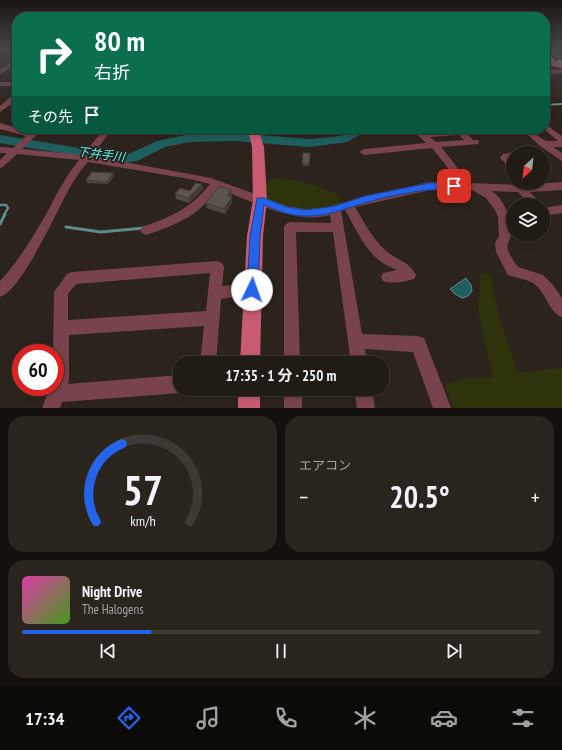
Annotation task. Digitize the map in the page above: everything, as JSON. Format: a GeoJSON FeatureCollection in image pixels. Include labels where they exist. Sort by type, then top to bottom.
{"type":"FeatureCollection","features":[{"type":"Feature","properties":{"kind":"main road"},"geometry":{"type":"LineString","coordinates":[[250,356],[255,236],[260,200],[255,135]]}},
{"type":"Feature","properties":{"kind":"main road"},"geometry":{"type":"LineString","coordinates":[[249,396],[249,408]]}},
{"type":"Feature","properties":{"kind":"street"},"geometry":{"type":"LineString","coordinates":[[0,84],[12,84]]}},
{"type":"Feature","properties":{"kind":"street"},"geometry":{"type":"LineString","coordinates":[[0,110],[12,100]]}},
{"type":"Feature","properties":{"kind":"street"},"geometry":{"type":"LineString","coordinates":[[0,126],[12,133]]}},
{"type":"Feature","properties":{"kind":"street"},"geometry":{"type":"LineString","coordinates":[[550,131],[562,140]]}},
{"type":"Feature","properties":{"kind":"street"},"geometry":{"type":"LineString","coordinates":[[14,134],[26,141],[190,176],[216,183],[286,210],[306,213],[341,207],[372,198],[430,186],[506,188]]}},
{"type":"Feature","properties":{"kind":"street"},"geometry":{"type":"LineString","coordinates":[[0,291],[15,274],[26,257],[48,221],[70,178],[104,134]]}},
{"type":"Feature","properties":{"kind":"street"},"geometry":{"type":"LineString","coordinates":[[421,134],[435,146],[454,167],[468,186],[490,195],[500,208],[504,217],[505,235],[501,244],[502,252],[514,271],[538,279],[548,289],[562,310]]}},
{"type":"Feature","properties":{"kind":"street"},"geometry":{"type":"LineString","coordinates":[[364,152],[472,142],[463,134]]}},
{"type":"Feature","properties":{"kind":"street"},"geometry":{"type":"LineString","coordinates":[[532,135],[562,158]]}},
{"type":"Feature","properties":{"kind":"street"},"geometry":{"type":"LineString","coordinates":[[0,150],[26,141]]}},
{"type":"Feature","properties":{"kind":"street"},"geometry":{"type":"LineString","coordinates":[[0,165],[26,141]]}},
{"type":"Feature","properties":{"kind":"street"},"geometry":{"type":"LineString","coordinates":[[543,144],[562,144]]}},
{"type":"Feature","properties":{"kind":"street"},"geometry":{"type":"LineString","coordinates":[[146,230],[180,218],[190,212],[205,200],[216,183]]}},
{"type":"Feature","properties":{"kind":"street"},"geometry":{"type":"LineString","coordinates":[[550,186],[562,186]]}},
{"type":"Feature","properties":{"kind":"street"},"geometry":{"type":"LineString","coordinates":[[522,190],[529,198]]}},
{"type":"Feature","properties":{"kind":"street"},"geometry":{"type":"LineString","coordinates":[[341,207],[338,228],[358,356]]}},
{"type":"Feature","properties":{"kind":"street"},"geometry":{"type":"LineString","coordinates":[[341,207],[377,251],[384,257],[400,264],[406,269],[408,275],[388,277]]}},
{"type":"Feature","properties":{"kind":"street"},"geometry":{"type":"LineString","coordinates":[[550,211],[562,209]]}},
{"type":"Feature","properties":{"kind":"street"},"geometry":{"type":"LineString","coordinates":[[292,356],[290,227],[338,228]]}},
{"type":"Feature","properties":{"kind":"street"},"geometry":{"type":"LineString","coordinates":[[173,385],[54,401],[61,379],[61,292],[72,278],[217,267],[216,293],[209,356]]}},
{"type":"Feature","properties":{"kind":"street"},"geometry":{"type":"LineString","coordinates":[[216,293],[252,290]]}},
{"type":"Feature","properties":{"kind":"street"},"geometry":{"type":"LineString","coordinates":[[61,328],[213,318]]}},
{"type":"Feature","properties":{"kind":"street"},"geometry":{"type":"LineString","coordinates":[[355,341],[418,344],[442,408]]}},
{"type":"Feature","properties":{"kind":"street"},"geometry":{"type":"LineString","coordinates":[[293,396],[293,408]]}},
{"type":"Feature","properties":{"kind":"street"},"geometry":{"type":"LineString","coordinates":[[364,396],[366,408]]}},
{"type":"Feature","properties":{"kind":"green space"},"geometry":{"type":"Polygon","coordinates":[[[272,179],[307,183],[340,196],[339,207],[305,212],[268,200],[263,184],[272,179]]]}},
{"type":"Feature","properties":{"kind":"green space"},"geometry":{"type":"Polygon","coordinates":[[[481,273],[491,276],[498,314],[518,373],[562,368],[562,408],[454,408],[445,386],[462,378],[493,378],[478,310],[481,273]]]}},
{"type":"Feature","properties":{"kind":"water"},"geometry":{"type":"Polygon","coordinates":[[[466,278],[471,285],[472,291],[468,296],[462,298],[450,289],[466,278]]]}},
{"type":"Feature","properties":{"kind":"building"},"geometry":{"type":"Polygon","coordinates":[[[303,153],[310,153],[309,164],[302,163],[303,153]]]}},
{"type":"Feature","properties":{"kind":"building"},"geometry":{"type":"Polygon","coordinates":[[[92,172],[113,173],[107,182],[86,180],[92,172]]]}},
{"type":"Feature","properties":{"kind":"building"},"geometry":{"type":"Polygon","coordinates":[[[195,183],[202,184],[188,198],[175,194],[180,188],[190,191],[195,183]]]}},
{"type":"Feature","properties":{"kind":"building"},"geometry":{"type":"Polygon","coordinates":[[[219,186],[231,190],[227,196],[232,197],[224,209],[206,203],[219,186]]]}},
{"type":"Feature","properties":{"kind":"waterway","name":"下井手川"},"geometry":{"type":"LineString","coordinates":[[550,105],[562,104]]}},
{"type":"Feature","properties":{"kind":"waterway","name":"下井手川"},"geometry":{"type":"LineString","coordinates":[[0,139],[122,159],[132,158],[161,144],[190,138],[235,137],[310,143],[343,139],[353,134]]}},
{"type":"Feature","properties":{"kind":"waterway"},"geometry":{"type":"LineString","coordinates":[[0,205],[6,205],[8,208],[4,215]]}},
{"type":"Feature","properties":{"kind":"waterway"},"geometry":{"type":"LineString","coordinates":[[0,224],[5,214]]}},
{"type":"Feature","properties":{"kind":"waterway"},"geometry":{"type":"LineString","coordinates":[[66,227],[101,232],[144,228]]}},
{"type":"Feature","properties":{"kind":"route"},"geometry":{"type":"LineString","coordinates":[[252,290],[255,236],[260,200],[286,210],[306,213],[325,212],[365,200],[404,191],[430,186],[454,186]]}}]}
